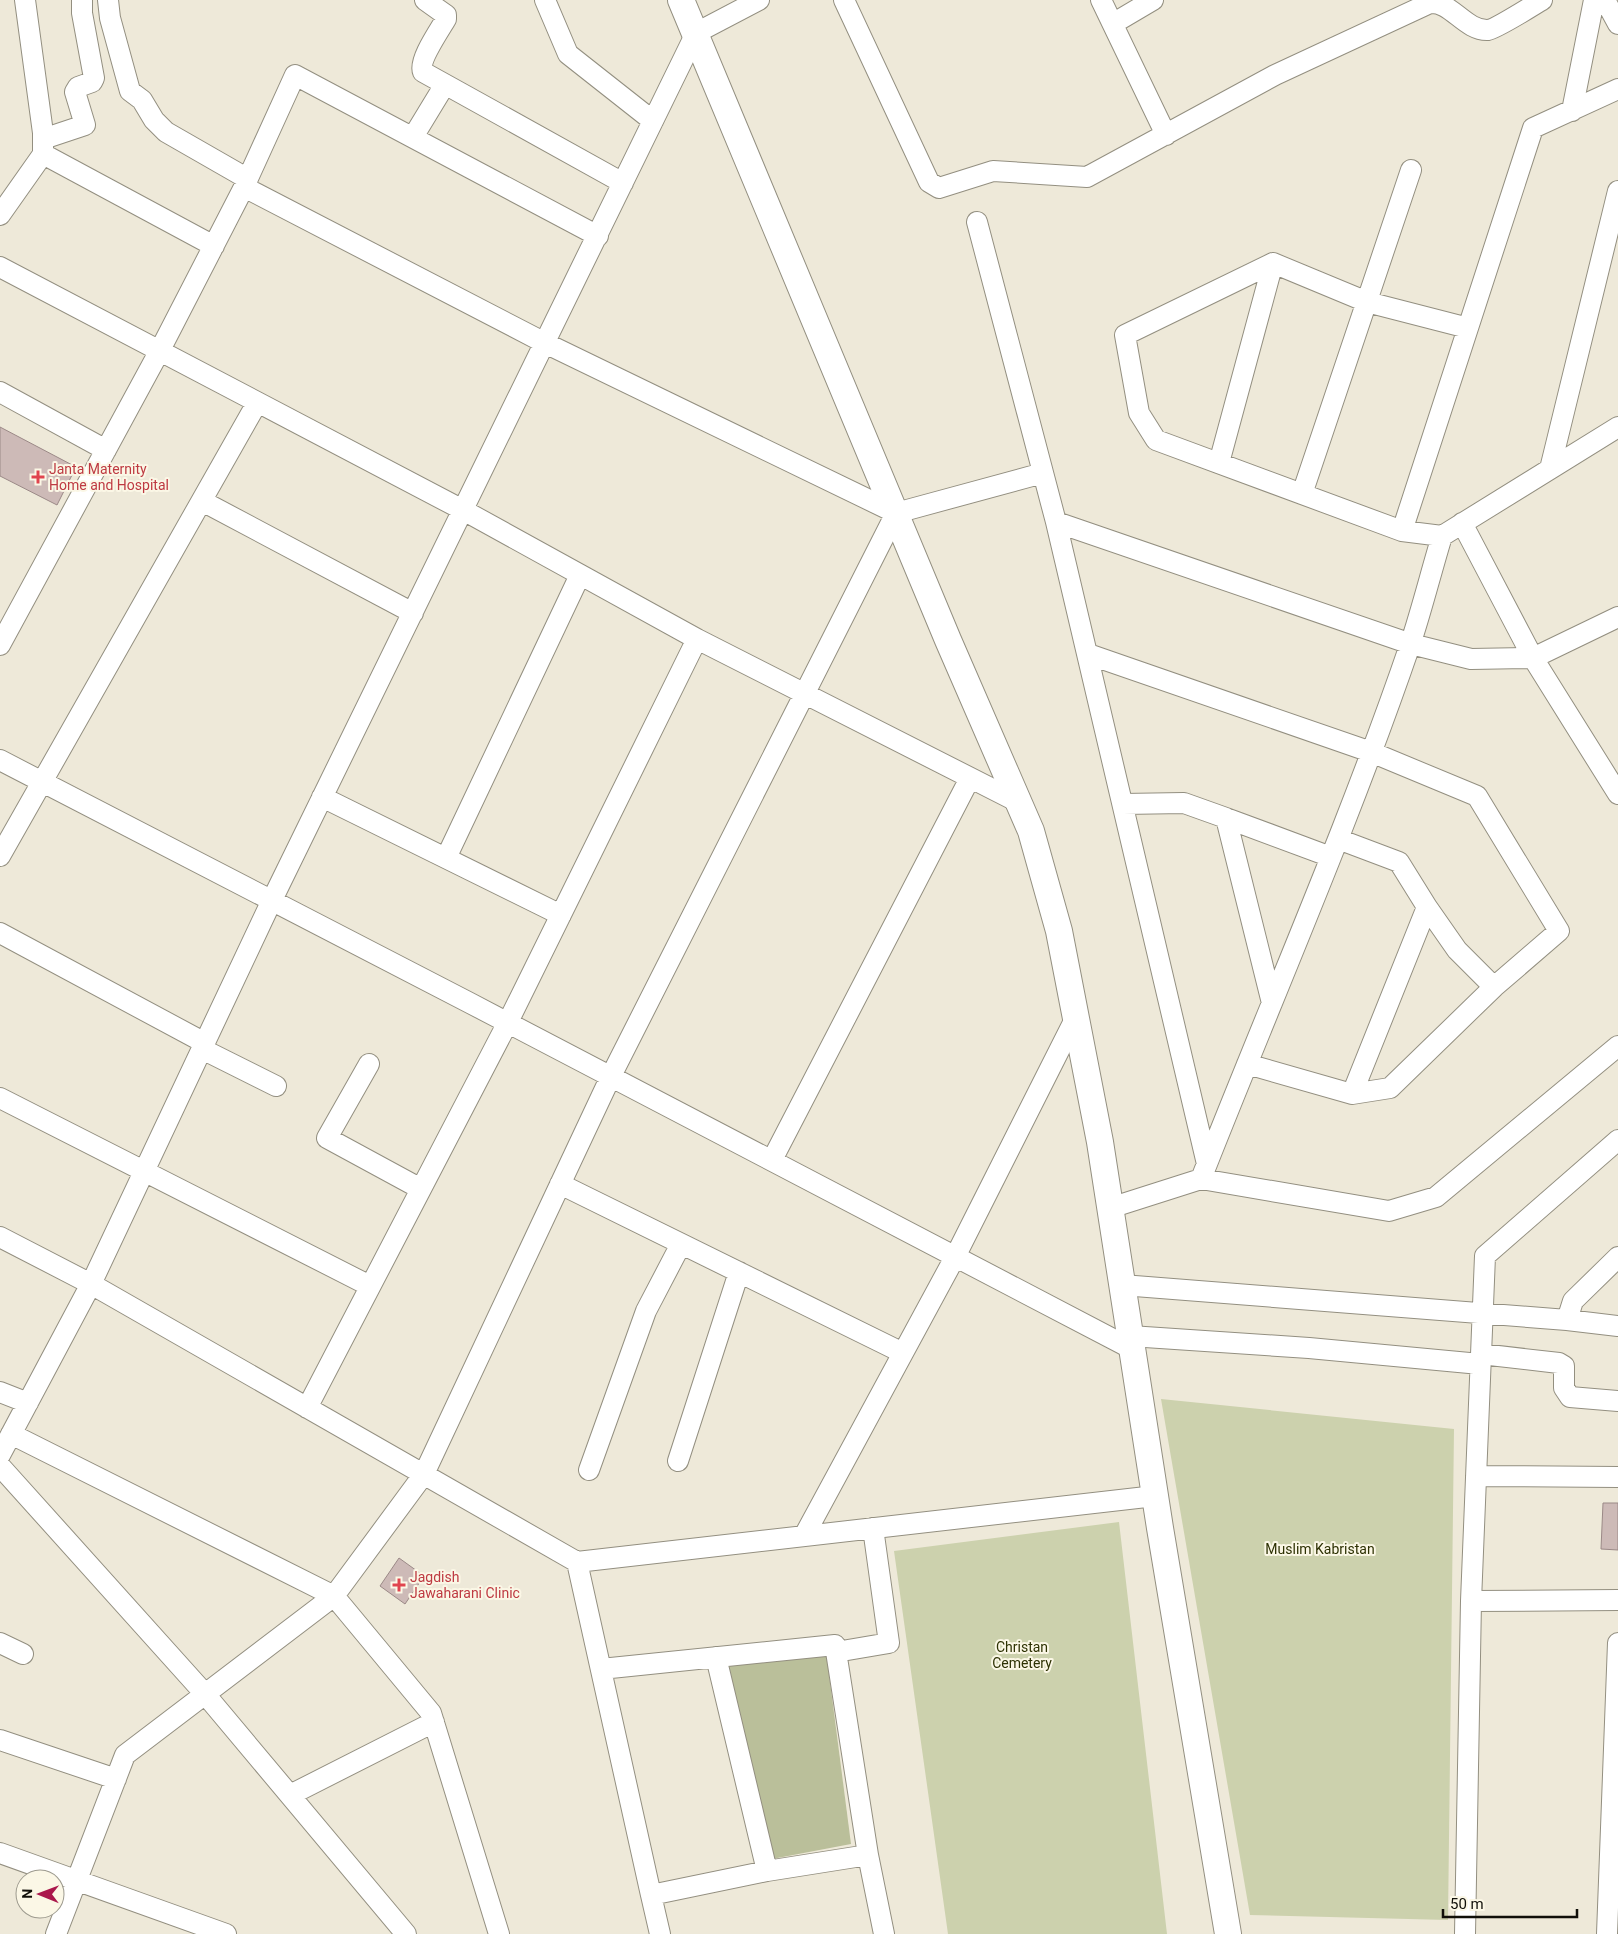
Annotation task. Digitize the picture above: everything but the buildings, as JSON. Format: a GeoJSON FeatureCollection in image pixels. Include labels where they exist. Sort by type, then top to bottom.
{"type":"FeatureCollection","features":[{"type":"Feature","properties":{"kind":"main road"},"geometry":{"type":"LineString","coordinates":[[681,0],[1031,831],[1059,931],[1076,1017],[1110,1208],[1155,1496],[1228,1934]]}},
{"type":"Feature","properties":{"kind":"street"},"geometry":{"type":"LineString","coordinates":[[25,0],[44,146]]}},
{"type":"Feature","properties":{"kind":"street"},"geometry":{"type":"LineString","coordinates":[[0,215],[44,146],[85,125],[75,92],[78,87],[92,82],[94,78],[82,13],[82,0]]}},
{"type":"Feature","properties":{"kind":"street"},"geometry":{"type":"LineString","coordinates":[[108,0],[110,18],[130,92],[142,100],[154,120],[166,132],[246,183],[545,343],[896,514],[1043,473]]}},
{"type":"Feature","properties":{"kind":"street"},"geometry":{"type":"LineString","coordinates":[[425,0],[445,7],[446,20],[423,60],[421,68],[423,72],[444,86],[623,183]]}},
{"type":"Feature","properties":{"kind":"street"},"geometry":{"type":"LineString","coordinates":[[545,0],[568,54],[653,121]]}},
{"type":"Feature","properties":{"kind":"street"},"geometry":{"type":"LineString","coordinates":[[0,1455],[91,1284],[272,900],[696,33],[759,0]]}},
{"type":"Feature","properties":{"kind":"street"},"geometry":{"type":"LineString","coordinates":[[844,0],[929,182],[939,188],[993,171],[1087,176],[1275,75],[1430,3],[1438,2],[1477,28],[1489,30],[1542,0]]}},
{"type":"Feature","properties":{"kind":"street"},"geometry":{"type":"LineString","coordinates":[[1101,0],[1114,23],[1166,135]]}},
{"type":"Feature","properties":{"kind":"street"},"geometry":{"type":"LineString","coordinates":[[1114,23],[1153,0]]}},
{"type":"Feature","properties":{"kind":"street"},"geometry":{"type":"LineString","coordinates":[[1572,110],[1594,0]]}},
{"type":"Feature","properties":{"kind":"street"},"geometry":{"type":"LineString","coordinates":[[1605,0],[1618,24]]}},
{"type":"Feature","properties":{"kind":"street"},"geometry":{"type":"LineString","coordinates":[[0,645],[5,623],[106,450],[214,246],[246,183],[295,75],[598,236]]}},
{"type":"Feature","properties":{"kind":"street"},"geometry":{"type":"LineString","coordinates":[[413,137],[444,86]]}},
{"type":"Feature","properties":{"kind":"street"},"geometry":{"type":"LineString","coordinates":[[1402,531],[1533,128],[1618,89]]}},
{"type":"Feature","properties":{"kind":"street"},"geometry":{"type":"LineString","coordinates":[[44,146],[214,246]]}},
{"type":"Feature","properties":{"kind":"street"},"geometry":{"type":"LineString","coordinates":[[1302,494],[1411,170]]}},
{"type":"Feature","properties":{"kind":"street"},"geometry":{"type":"LineString","coordinates":[[1550,469],[1618,191]]}},
{"type":"Feature","properties":{"kind":"street"},"geometry":{"type":"LineString","coordinates":[[977,222],[1056,522],[1088,654],[1204,1172]]}},
{"type":"Feature","properties":{"kind":"street"},"geometry":{"type":"LineString","coordinates":[[1468,328],[1367,302],[1273,263],[1124,335],[1140,413],[1156,440],[1402,531],[1442,536],[1618,427]]}},
{"type":"Feature","properties":{"kind":"street"},"geometry":{"type":"LineString","coordinates":[[1219,463],[1273,263]]}},
{"type":"Feature","properties":{"kind":"street"},"geometry":{"type":"LineString","coordinates":[[0,267],[463,510],[697,639],[1018,802]]}},
{"type":"Feature","properties":{"kind":"street"},"geometry":{"type":"LineString","coordinates":[[0,392],[106,450]]}},
{"type":"Feature","properties":{"kind":"street"},"geometry":{"type":"LineString","coordinates":[[0,856],[257,403]]}},
{"type":"Feature","properties":{"kind":"street"},"geometry":{"type":"LineString","coordinates":[[202,500],[413,613]]}},
{"type":"Feature","properties":{"kind":"street"},"geometry":{"type":"LineString","coordinates":[[56,1934],[125,1755],[334,1596],[424,1474],[611,1076],[896,514]]}},
{"type":"Feature","properties":{"kind":"street"},"geometry":{"type":"LineString","coordinates":[[1056,522],[1411,644],[1471,659],[1533,658],[1618,617]]}},
{"type":"Feature","properties":{"kind":"street"},"geometry":{"type":"LineString","coordinates":[[1462,523],[1533,658],[1618,794]]}},
{"type":"Feature","properties":{"kind":"street"},"geometry":{"type":"LineString","coordinates":[[1204,1172],[1335,848],[1371,752],[1411,644],[1442,536]]}},
{"type":"Feature","properties":{"kind":"street"},"geometry":{"type":"LineString","coordinates":[[446,858],[580,575]]}},
{"type":"Feature","properties":{"kind":"street"},"geometry":{"type":"LineString","coordinates":[[307,1408],[508,1022],[697,639]]}},
{"type":"Feature","properties":{"kind":"street"},"geometry":{"type":"LineString","coordinates":[[1088,654],[1371,752],[1477,796],[1559,931],[1494,987],[1390,1088],[1352,1094],[1247,1064]]}},
{"type":"Feature","properties":{"kind":"street"},"geometry":{"type":"LineString","coordinates":[[0,760],[508,1022],[955,1257],[1131,1343],[1310,1348],[1560,1362],[1564,1366],[1564,1388],[1570,1397],[1618,1400]]}},
{"type":"Feature","properties":{"kind":"street"},"geometry":{"type":"LineString","coordinates":[[772,1160],[970,778]]}},
{"type":"Feature","properties":{"kind":"street"},"geometry":{"type":"LineString","coordinates":[[322,797],[561,915]]}},
{"type":"Feature","properties":{"kind":"street"},"geometry":{"type":"LineString","coordinates":[[1123,804],[1184,803],[1226,818],[1335,848],[1399,862],[1457,950],[1494,987]]}},
{"type":"Feature","properties":{"kind":"street"},"geometry":{"type":"LineString","coordinates":[[1226,818],[1272,1003]]}},
{"type":"Feature","properties":{"kind":"street"},"geometry":{"type":"LineString","coordinates":[[1352,1094],[1427,907]]}},
{"type":"Feature","properties":{"kind":"street"},"geometry":{"type":"LineString","coordinates":[[0,934],[276,1086]]}},
{"type":"Feature","properties":{"kind":"street"},"geometry":{"type":"LineString","coordinates":[[804,1536],[955,1257],[1076,1017]]}},
{"type":"Feature","properties":{"kind":"street"},"geometry":{"type":"LineString","coordinates":[[1110,1208],[1204,1172],[1388,1211],[1436,1197],[1618,1046]]}},
{"type":"Feature","properties":{"kind":"street"},"geometry":{"type":"LineString","coordinates":[[369,1064],[327,1138],[421,1189]]}},
{"type":"Feature","properties":{"kind":"street"},"geometry":{"type":"LineString","coordinates":[[0,1098],[370,1286]]}},
{"type":"Feature","properties":{"kind":"street"},"geometry":{"type":"LineString","coordinates":[[1465,1934],[1471,1601],[1485,1256],[1618,1140]]}},
{"type":"Feature","properties":{"kind":"street"},"geometry":{"type":"LineString","coordinates":[[560,1184],[903,1353]]}},
{"type":"Feature","properties":{"kind":"street"},"geometry":{"type":"LineString","coordinates":[[0,1237],[91,1284],[578,1562],[1155,1496]]}},
{"type":"Feature","properties":{"kind":"street"},"geometry":{"type":"LineString","coordinates":[[588,1470],[646,1311],[681,1244]]}},
{"type":"Feature","properties":{"kind":"street"},"geometry":{"type":"LineString","coordinates":[[1567,1320],[1573,1301],[1618,1257]]}},
{"type":"Feature","properties":{"kind":"street"},"geometry":{"type":"LineString","coordinates":[[678,1461],[739,1272]]}},
{"type":"Feature","properties":{"kind":"street"},"geometry":{"type":"LineString","coordinates":[[1122,1285],[1567,1320],[1618,1326]]}},
{"type":"Feature","properties":{"kind":"street"},"geometry":{"type":"LineString","coordinates":[[0,1392],[28,1403]]}},
{"type":"Feature","properties":{"kind":"street"},"geometry":{"type":"LineString","coordinates":[[11,1434],[334,1596],[431,1713],[499,1934]]}},
{"type":"Feature","properties":{"kind":"street"},"geometry":{"type":"LineString","coordinates":[[0,1466],[205,1694],[406,1934]]}},
{"type":"Feature","properties":{"kind":"street"},"geometry":{"type":"LineString","coordinates":[[1476,1476],[1618,1476]]}},
{"type":"Feature","properties":{"kind":"street"},"geometry":{"type":"LineString","coordinates":[[836,1652],[889,1643],[873,1528]]}},
{"type":"Feature","properties":{"kind":"street"},"geometry":{"type":"LineString","coordinates":[[578,1562],[660,1934]]}},
{"type":"Feature","properties":{"kind":"street"},"geometry":{"type":"LineString","coordinates":[[1471,1601],[1618,1600]]}},
{"type":"Feature","properties":{"kind":"street"},"geometry":{"type":"LineString","coordinates":[[0,1643],[23,1654]]}},
{"type":"Feature","properties":{"kind":"street"},"geometry":{"type":"LineString","coordinates":[[1607,1934],[1618,1643]]}},
{"type":"Feature","properties":{"kind":"street"},"geometry":{"type":"LineString","coordinates":[[601,1669],[835,1645],[868,1856],[884,1934]]}},
{"type":"Feature","properties":{"kind":"street"},"geometry":{"type":"LineString","coordinates":[[716,1657],[767,1871]]}},
{"type":"Feature","properties":{"kind":"street"},"geometry":{"type":"LineString","coordinates":[[290,1795],[434,1722]]}},
{"type":"Feature","properties":{"kind":"street"},"geometry":{"type":"LineString","coordinates":[[0,1740],[116,1779]]}},
{"type":"Feature","properties":{"kind":"street"},"geometry":{"type":"LineString","coordinates":[[0,1853],[226,1934]]}},
{"type":"Feature","properties":{"kind":"street"},"geometry":{"type":"LineString","coordinates":[[651,1895],[767,1871],[868,1856]]}},
{"type":"Feature","properties":{"kind":"green space","name":"Muslim Kabristan"},"geometry":{"type":"Polygon","coordinates":[[[1161,1399],[1454,1429],[1448,1920],[1250,1915],[1161,1399]]]}},
{"type":"Feature","properties":{"kind":"green space","name":"Christan Cemetery"},"geometry":{"type":"Polygon","coordinates":[[[1119,1522],[1167,1934],[948,1934],[894,1551],[1119,1522]]]}},
{"type":"Feature","properties":{"kind":"green space"},"geometry":{"type":"Polygon","coordinates":[[[826,1651],[851,1844],[772,1859],[727,1666],[826,1651]]]}},
{"type":"Feature","properties":{"kind":"place","name":"Janta Maternity Home and Hospital"},"geometry":{"type":"Point","coordinates":[38,477]}},
{"type":"Feature","properties":{"kind":"place","name":"Jagdish Jawaharani Clinic"},"geometry":{"type":"Point","coordinates":[399,1585]}}]}
